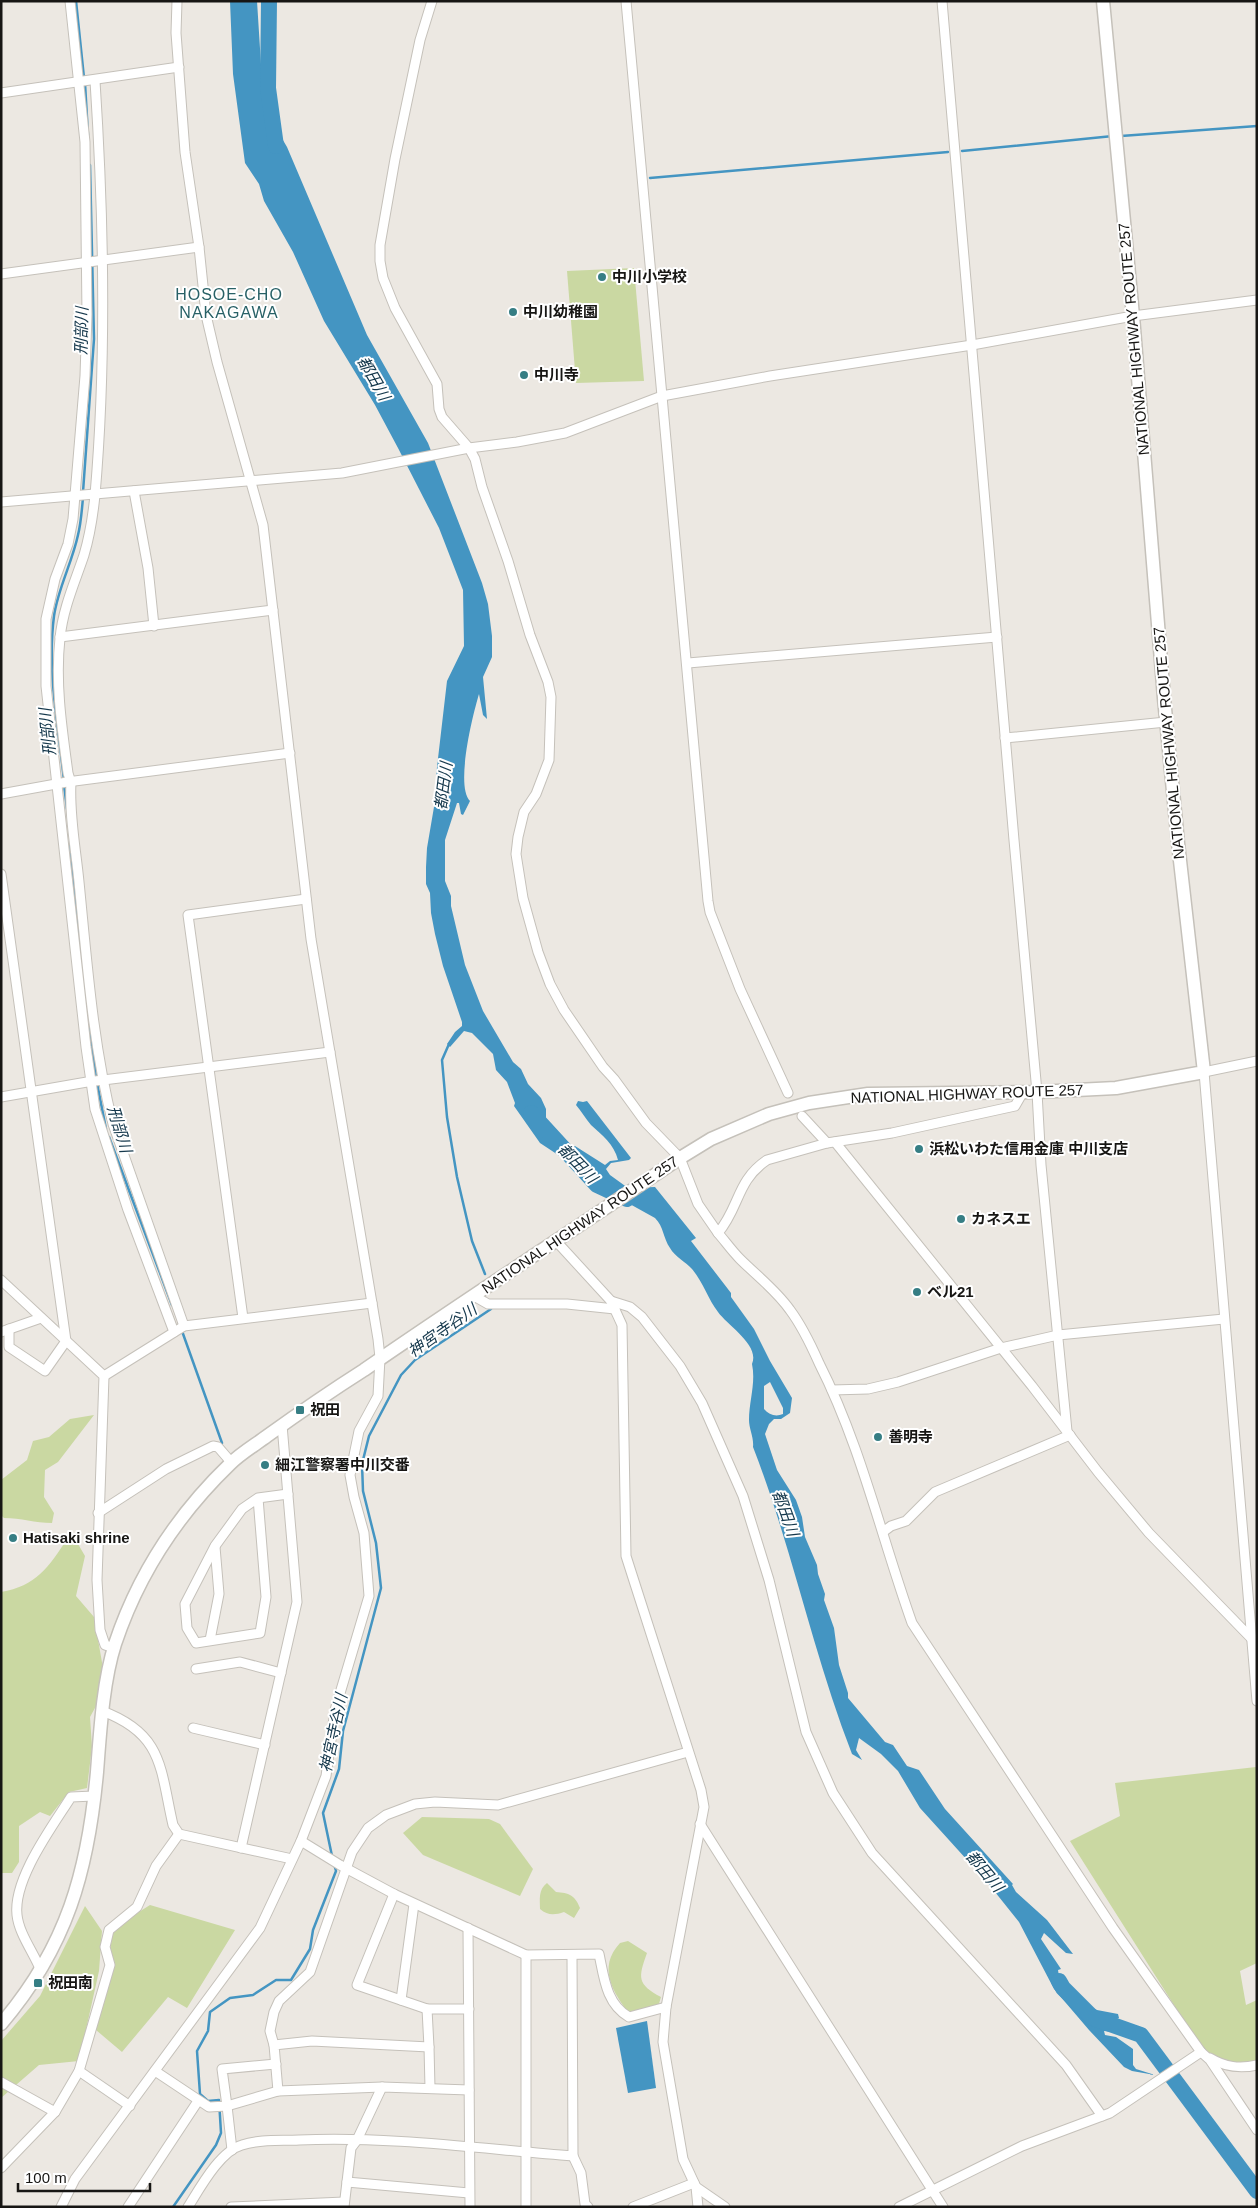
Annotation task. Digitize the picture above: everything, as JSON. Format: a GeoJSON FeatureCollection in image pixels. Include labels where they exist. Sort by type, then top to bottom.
{"type":"FeatureCollection","features":[{"type":"Feature","properties":{"kind":"highway","name":"NATIONAL HIGHWAY ROUTE 257"},"geometry":{"type":"LineString","coordinates":[[3,2020],[41,1971],[58,1940],[77,1890],[87,1852],[102,1711],[114,1648],[131,1601],[152,1560],[177,1522],[231,1462],[380,1358],[678,1160],[711,1139],[761,1117],[809,1103],[868,1094],[1038,1092],[1116,1088],[1204,1072],[1166,722],[1133,316],[1104,1]]}},
{"type":"Feature","properties":{"kind":"street"},"geometry":{"type":"LineString","coordinates":[[70,1],[80,82],[84,142],[88,263],[85,376],[77,496],[68,544],[55,579],[46,618],[46,686],[65,783],[84,930],[98,1081],[180,1328]]}},
{"type":"Feature","properties":{"kind":"street"},"geometry":{"type":"LineString","coordinates":[[61,2207],[75,2179],[260,1928],[301,1841],[326,1776],[335,1710],[369,1596],[364,1533],[350,1475],[359,1431],[378,1396],[380,1358],[306,899],[263,525],[206,316],[199,247],[185,152],[176,33],[177,1]]}},
{"type":"Feature","properties":{"kind":"street"},"geometry":{"type":"LineString","coordinates":[[432,1],[420,40],[395,159],[380,245],[380,262],[383,278],[395,308],[437,384],[439,409],[442,417],[469,448],[480,472],[482,487],[501,539],[530,635],[548,682],[551,697],[549,760],[536,794],[524,812],[516,854],[529,924],[550,984],[575,1027],[646,1123],[678,1160],[698,1204],[718,1233],[738,1257],[768,1283],[790,1309],[808,1339],[832,1390],[856,1450],[912,1623],[1113,1928],[1201,2052],[1210,2060],[1257,2130]]}},
{"type":"Feature","properties":{"kind":"street"},"geometry":{"type":"LineString","coordinates":[[626,1],[710,912],[740,989],[788,1093]]}},
{"type":"Feature","properties":{"kind":"street"},"geometry":{"type":"LineString","coordinates":[[942,1],[1005,738],[1038,1092],[1042,1174],[1068,1433]]}},
{"type":"Feature","properties":{"kind":"street"},"geometry":{"type":"LineString","coordinates":[[1,93],[95,81],[179,67]]}},
{"type":"Feature","properties":{"kind":"street"},"geometry":{"type":"LineString","coordinates":[[95,81],[104,328],[92,525],[84,556],[71,589],[60,637],[60,710],[68,773],[65,783],[104,1139],[180,1328]]}},
{"type":"Feature","properties":{"kind":"street"},"geometry":{"type":"LineString","coordinates":[[1,274],[102,262],[199,247]]}},
{"type":"Feature","properties":{"kind":"street"},"geometry":{"type":"LineString","coordinates":[[1,502],[342,473],[469,448],[565,433],[662,396],[770,376],[972,345],[1133,316],[1257,300]]}},
{"type":"Feature","properties":{"kind":"street"},"geometry":{"type":"LineString","coordinates":[[134,491],[148,568],[154,626]]}},
{"type":"Feature","properties":{"kind":"street"},"geometry":{"type":"LineString","coordinates":[[60,637],[274,610]]}},
{"type":"Feature","properties":{"kind":"street"},"geometry":{"type":"LineString","coordinates":[[688,663],[997,637]]}},
{"type":"Feature","properties":{"kind":"street"},"geometry":{"type":"LineString","coordinates":[[1005,738],[1166,722]]}},
{"type":"Feature","properties":{"kind":"street"},"geometry":{"type":"LineString","coordinates":[[1,794],[65,783],[290,752]]}},
{"type":"Feature","properties":{"kind":"street"},"geometry":{"type":"LineString","coordinates":[[1,874],[66,1340],[44,1371],[9,1347],[5,1331],[41,1318]]}},
{"type":"Feature","properties":{"kind":"street"},"geometry":{"type":"LineString","coordinates":[[243,1318],[188,915],[306,899]]}},
{"type":"Feature","properties":{"kind":"street"},"geometry":{"type":"LineString","coordinates":[[1,1097],[98,1081],[330,1052]]}},
{"type":"Feature","properties":{"kind":"street"},"geometry":{"type":"LineString","coordinates":[[1257,1061],[1204,1072],[1257,1701]]}},
{"type":"Feature","properties":{"kind":"street"},"geometry":{"type":"LineString","coordinates":[[718,1233],[727,1222],[741,1187],[750,1173],[767,1160],[831,1143],[901,1131],[1015,1106],[1023,1092]]}},
{"type":"Feature","properties":{"kind":"street"},"geometry":{"type":"LineString","coordinates":[[802,1116],[831,1143],[1001,1348],[1150,1533],[1252,1639]]}},
{"type":"Feature","properties":{"kind":"street"},"geometry":{"type":"LineString","coordinates":[[556,1241],[613,1305],[622,1325],[626,1556],[704,1806],[666,2007],[663,2042],[682,2159],[695,2185],[698,2207]]}},
{"type":"Feature","properties":{"kind":"street"},"geometry":{"type":"LineString","coordinates":[[1,1280],[104,1376],[97,1580],[100,1630],[105,1645],[114,1648]]}},
{"type":"Feature","properties":{"kind":"street"},"geometry":{"type":"LineString","coordinates":[[474,1296],[488,1304],[567,1304],[630,1307],[642,1317],[680,1366],[702,1403],[743,1496],[769,1580],[806,1732],[833,1793],[872,1853],[1066,2065],[1106,2115]]}},
{"type":"Feature","properties":{"kind":"street"},"geometry":{"type":"LineString","coordinates":[[104,1376],[180,1328],[243,1318],[372,1303]]}},
{"type":"Feature","properties":{"kind":"street"},"geometry":{"type":"LineString","coordinates":[[832,1390],[868,1389],[898,1382],[1001,1348],[1058,1335],[1224,1318]]}},
{"type":"Feature","properties":{"kind":"street"},"geometry":{"type":"LineString","coordinates":[[241,1848],[297,1602],[282,1426]]}},
{"type":"Feature","properties":{"kind":"street"},"geometry":{"type":"LineString","coordinates":[[883,1532],[891,1526],[906,1521],[935,1492],[1068,1433]]}},
{"type":"Feature","properties":{"kind":"street"},"geometry":{"type":"LineString","coordinates":[[98,1513],[166,1469],[213,1446],[218,1447],[231,1462]]}},
{"type":"Feature","properties":{"kind":"street"},"geometry":{"type":"LineString","coordinates":[[258,1498],[266,1597],[260,1633],[196,1643],[187,1628],[185,1604],[215,1546],[242,1509],[258,1498],[288,1494]]}},
{"type":"Feature","properties":{"kind":"street"},"geometry":{"type":"LineString","coordinates":[[210,1640],[219,1594],[215,1546]]}},
{"type":"Feature","properties":{"kind":"street"},"geometry":{"type":"LineString","coordinates":[[196,1669],[240,1662],[281,1673]]}},
{"type":"Feature","properties":{"kind":"street"},"geometry":{"type":"LineString","coordinates":[[102,1711],[133,1725],[144,1735],[158,1760],[173,1826],[179,1834],[292,1859]]}},
{"type":"Feature","properties":{"kind":"street"},"geometry":{"type":"LineString","coordinates":[[193,1728],[265,1745]]}},
{"type":"Feature","properties":{"kind":"street"},"geometry":{"type":"LineString","coordinates":[[278,2091],[274,2045],[270,2031],[274,2012],[278,2001],[310,1972],[343,1867],[368,1828],[386,1815],[415,1804],[434,1802],[498,1805],[688,1752]]}},
{"type":"Feature","properties":{"kind":"street"},"geometry":{"type":"LineString","coordinates":[[41,1971],[16,1914],[24,1873],[71,1798],[94,1796]]}},
{"type":"Feature","properties":{"kind":"street"},"geometry":{"type":"LineString","coordinates":[[700,1824],[943,2207]]}},
{"type":"Feature","properties":{"kind":"street"},"geometry":{"type":"LineString","coordinates":[[1,2168],[55,2112],[79,2071],[110,1965],[106,1947],[109,1930],[137,1907],[156,1866],[179,1834]]}},
{"type":"Feature","properties":{"kind":"street"},"geometry":{"type":"LineString","coordinates":[[301,1841],[327,1858],[394,1894],[526,1955],[599,1954],[606,1986],[612,2000],[622,2013],[629,2017],[666,2007]]}},
{"type":"Feature","properties":{"kind":"street"},"geometry":{"type":"LineString","coordinates":[[394,1894],[357,1985],[427,2009],[469,2009]]}},
{"type":"Feature","properties":{"kind":"street"},"geometry":{"type":"LineString","coordinates":[[401,2000],[414,1904]]}},
{"type":"Feature","properties":{"kind":"street"},"geometry":{"type":"LineString","coordinates":[[468,1928],[470,2207]]}},
{"type":"Feature","properties":{"kind":"street"},"geometry":{"type":"LineString","coordinates":[[572,1954],[574,2156],[581,2172],[585,2204],[588,2207]]}},
{"type":"Feature","properties":{"kind":"street"},"geometry":{"type":"LineString","coordinates":[[526,1955],[526,2207]]}},
{"type":"Feature","properties":{"kind":"street"},"geometry":{"type":"LineString","coordinates":[[427,2009],[430,2088]]}},
{"type":"Feature","properties":{"kind":"street"},"geometry":{"type":"LineString","coordinates":[[274,2045],[312,2041],[429,2047]]}},
{"type":"Feature","properties":{"kind":"street"},"geometry":{"type":"LineString","coordinates":[[899,2207],[1030,2142],[1106,2115],[1201,2052]]}},
{"type":"Feature","properties":{"kind":"street"},"geometry":{"type":"LineString","coordinates":[[1201,2052],[1225,2066],[1247,2067],[1257,2065]]}},
{"type":"Feature","properties":{"kind":"street"},"geometry":{"type":"LineString","coordinates":[[232,2150],[222,2069],[276,2064]]}},
{"type":"Feature","properties":{"kind":"street"},"geometry":{"type":"LineString","coordinates":[[79,2071],[130,2106]]}},
{"type":"Feature","properties":{"kind":"street"},"geometry":{"type":"LineString","coordinates":[[155,2071],[209,2107],[226,2106],[278,2091],[382,2087],[469,2090]]}},
{"type":"Feature","properties":{"kind":"street"},"geometry":{"type":"LineString","coordinates":[[1,2082],[55,2112]]}},
{"type":"Feature","properties":{"kind":"street"},"geometry":{"type":"LineString","coordinates":[[231,2207],[344,2205],[351,2148],[357,2140],[382,2087]]}},
{"type":"Feature","properties":{"kind":"street"},"geometry":{"type":"LineString","coordinates":[[128,2207],[198,2101]]}},
{"type":"Feature","properties":{"kind":"street"},"geometry":{"type":"LineString","coordinates":[[188,2207],[219,2163],[232,2150],[242,2144],[357,2140],[400,2141],[574,2156]]}},
{"type":"Feature","properties":{"kind":"street"},"geometry":{"type":"LineString","coordinates":[[347,2182],[470,2193]]}},
{"type":"Feature","properties":{"kind":"street"},"geometry":{"type":"LineString","coordinates":[[633,2207],[695,2185]]}},
{"type":"Feature","properties":{"kind":"street"},"geometry":{"type":"LineString","coordinates":[[695,2185],[725,2207]]}},
{"type":"Feature","properties":{"kind":"green space"},"geometry":{"type":"Polygon","coordinates":[[[634,268],[644,381],[576,383],[567,271],[634,268]]]}},
{"type":"Feature","properties":{"kind":"green space"},"geometry":{"type":"Polygon","coordinates":[[[94,1415],[58,1462],[45,1470],[44,1497],[54,1513],[52,1523],[4,1518],[1,1515],[1,1480],[27,1460],[33,1441],[49,1437],[70,1419],[94,1415]]]}},
{"type":"Feature","properties":{"kind":"green space"},"geometry":{"type":"Polygon","coordinates":[[[67,1539],[78,1544],[85,1556],[76,1596],[94,1617],[103,1668],[101,1697],[90,1717],[92,1747],[87,1788],[69,1792],[50,1816],[40,1812],[19,1826],[19,1862],[12,1873],[1,1873],[1,1592],[24,1585],[33,1580],[54,1558],[67,1539]]]}},
{"type":"Feature","properties":{"kind":"green space"},"geometry":{"type":"Polygon","coordinates":[[[1256,1767],[1257,1963],[1240,1971],[1246,2005],[1257,2000],[1257,2069],[1230,2063],[1205,2054],[1070,1841],[1120,1816],[1115,1783],[1256,1767]]]}},
{"type":"Feature","properties":{"kind":"green space"},"geometry":{"type":"Polygon","coordinates":[[[422,1817],[489,1819],[500,1824],[533,1869],[520,1896],[423,1855],[403,1833],[422,1817]]]}},
{"type":"Feature","properties":{"kind":"green space"},"geometry":{"type":"Polygon","coordinates":[[[547,1883],[556,1892],[574,1897],[580,1908],[574,1918],[564,1912],[552,1914],[540,1909],[541,1892],[547,1883]]]}},
{"type":"Feature","properties":{"kind":"green space"},"geometry":{"type":"Polygon","coordinates":[[[150,1905],[235,1930],[187,2008],[168,1997],[122,2052],[96,2030],[113,1932],[123,1922],[150,1905]]]}},
{"type":"Feature","properties":{"kind":"green space"},"geometry":{"type":"Polygon","coordinates":[[[85,1906],[102,1931],[99,1971],[79,2061],[39,2065],[1,2098],[1,2041],[40,1996],[85,1906]]]}},
{"type":"Feature","properties":{"kind":"green space"},"geometry":{"type":"Polygon","coordinates":[[[628,1941],[647,1953],[641,1974],[642,1980],[647,1988],[661,1997],[658,2007],[630,2015],[613,1989],[609,1971],[609,1962],[613,1952],[620,1943],[628,1941]]]}},
{"type":"Feature","properties":{"kind":"water"},"geometry":{"type":"Polygon","coordinates":[[[230,1],[257,1],[263,96],[267,113],[287,147],[367,335],[428,443],[482,583],[488,604],[492,636],[492,657],[483,677],[487,719],[483,715],[479,694],[465,766],[464,781],[466,793],[470,801],[463,815],[461,814],[459,803],[457,803],[445,840],[445,881],[451,896],[451,906],[465,965],[483,1011],[513,1062],[521,1069],[528,1084],[541,1098],[546,1109],[546,1132],[571,1146],[575,1146],[605,1165],[610,1161],[618,1160],[611,1145],[591,1125],[576,1105],[578,1101],[587,1101],[631,1158],[611,1163],[606,1169],[610,1175],[628,1188],[655,1187],[696,1238],[691,1241],[731,1293],[731,1297],[754,1329],[792,1398],[790,1413],[781,1419],[774,1419],[769,1424],[765,1434],[777,1470],[796,1500],[802,1517],[805,1537],[817,1565],[825,1594],[824,1600],[834,1628],[839,1665],[848,1698],[885,1742],[893,1745],[907,1766],[919,1770],[945,1809],[1013,1884],[1016,1892],[1047,1920],[1073,1954],[1066,1953],[1044,1933],[1041,1939],[1061,1969],[1058,1970],[1061,1981],[1080,2008],[1081,2002],[1097,2010],[1118,2014],[1119,2018],[1117,2019],[1102,2017],[1113,2032],[1104,2031],[1105,2035],[1116,2037],[1133,2049],[1133,2065],[1136,2069],[1155,2075],[1132,2071],[1124,2067],[1054,1989],[1019,1922],[987,1882],[920,1808],[898,1771],[881,1754],[859,1738],[856,1750],[862,1760],[852,1754],[838,1716],[767,1485],[753,1447],[749,1420],[753,1385],[753,1357],[747,1343],[718,1312],[692,1269],[672,1251],[655,1218],[610,1193],[599,1182],[540,1143],[514,1106],[515,1103],[507,1082],[496,1070],[493,1054],[472,1033],[464,1031],[450,1047],[447,1044],[455,1032],[462,1026],[462,1022],[443,966],[435,934],[430,893],[426,884],[426,867],[447,681],[464,646],[463,590],[439,528],[375,405],[324,321],[293,252],[264,201],[259,184],[245,163],[233,74],[230,1]],[[770,1382],[764,1386],[764,1409],[770,1414],[778,1415],[783,1414],[783,1408],[770,1382]]]}},
{"type":"Feature","properties":{"kind":"water"},"geometry":{"type":"Polygon","coordinates":[[[647,2021],[656,2088],[628,2093],[616,2028],[647,2021]]]}},
{"type":"Feature","properties":{"kind":"waterway","name":"刑部川"},"geometry":{"type":"LineString","coordinates":[[76,1],[84,78]]}},
{"type":"Feature","properties":{"kind":"waterway","name":"都田川"},"geometry":{"type":"LineString","coordinates":[[269,1],[268,88],[276,146]]}},
{"type":"Feature","properties":{"kind":"waterway","name":"刑部川"},"geometry":{"type":"LineString","coordinates":[[85,83],[88,135]]}},
{"type":"Feature","properties":{"kind":"waterway"},"geometry":{"type":"LineString","coordinates":[[1121,136],[1257,126]]}},
{"type":"Feature","properties":{"kind":"waterway"},"geometry":{"type":"LineString","coordinates":[[962,151],[1113,136]]}},
{"type":"Feature","properties":{"kind":"waterway"},"geometry":{"type":"LineString","coordinates":[[650,178],[948,152]]}},
{"type":"Feature","properties":{"kind":"waterway","name":"刑部川"},"geometry":{"type":"LineString","coordinates":[[83,492],[94,339],[90,165]]}},
{"type":"Feature","properties":{"kind":"waterway","name":"刑部川"},"geometry":{"type":"LineString","coordinates":[[64,780],[54,698],[52,636],[56,606],[79,530],[83,497]]}},
{"type":"Feature","properties":{"kind":"waterway","name":"刑部川"},"geometry":{"type":"LineString","coordinates":[[64,785],[67,809]]}},
{"type":"Feature","properties":{"kind":"waterway","name":"刑部川"},"geometry":{"type":"LineString","coordinates":[[70,842],[82,959]]}},
{"type":"Feature","properties":{"kind":"waterway","name":"刑部川"},"geometry":{"type":"LineString","coordinates":[[90,1026],[96,1078]]}},
{"type":"Feature","properties":{"kind":"waterway","name":"神宮寺谷川"},"geometry":{"type":"LineString","coordinates":[[449,1044],[442,1060],[447,1117],[457,1177],[472,1241],[485,1274]]}},
{"type":"Feature","properties":{"kind":"waterway","name":"刑部川"},"geometry":{"type":"LineString","coordinates":[[97,1083],[106,1129]]}},
{"type":"Feature","properties":{"kind":"waterway","name":"都田川"},"geometry":{"type":"LineString","coordinates":[[531,1113],[597,1185],[627,1199]]}},
{"type":"Feature","properties":{"kind":"waterway","name":"刑部川"},"geometry":{"type":"LineString","coordinates":[[109,1137],[172,1305]]}},
{"type":"Feature","properties":{"kind":"waterway","name":"神宮寺谷川"},"geometry":{"type":"LineString","coordinates":[[332,1856],[323,1813],[339,1769],[343,1731],[381,1588],[376,1543],[363,1491],[362,1464],[369,1436],[401,1375],[415,1360],[491,1309]]}},
{"type":"Feature","properties":{"kind":"waterway","name":"刑部川"},"geometry":{"type":"LineString","coordinates":[[182,1331],[222,1443]]}},
{"type":"Feature","properties":{"kind":"waterway","name":"神宮寺谷川"},"geometry":{"type":"LineString","coordinates":[[173,2207],[216,2145],[221,2133],[219,2100],[208,2101],[200,2094],[197,2051],[208,2031],[210,2012],[230,1998],[253,1995],[276,1980],[291,1980],[310,1949],[313,1930],[336,1871],[334,1864]]}},
{"type":"Feature","properties":{"kind":"waterway","name":"都田川"},"geometry":{"type":"LineString","coordinates":[[1059,1981],[1063,1988],[1093,2018],[1141,2035],[1257,2191]]}},
{"type":"Feature","properties":{"kind":"place","name":"中川小学校"},"geometry":{"type":"Point","coordinates":[602,277]}},
{"type":"Feature","properties":{"kind":"place","name":"中川幼稚園"},"geometry":{"type":"Point","coordinates":[513,312]}},
{"type":"Feature","properties":{"kind":"place","name":"中川寺"},"geometry":{"type":"Point","coordinates":[524,375]}},
{"type":"Feature","properties":{"kind":"place","name":"浜松いわた信用金庫 中川支店"},"geometry":{"type":"Point","coordinates":[919,1149]}},
{"type":"Feature","properties":{"kind":"place","name":"カネスエ"},"geometry":{"type":"Point","coordinates":[961,1219]}},
{"type":"Feature","properties":{"kind":"place","name":"ベル21"},"geometry":{"type":"Point","coordinates":[917,1292]}},
{"type":"Feature","properties":{"kind":"place","name":"祝田"},"geometry":{"type":"Point","coordinates":[300,1410]}},
{"type":"Feature","properties":{"kind":"place","name":"善明寺"},"geometry":{"type":"Point","coordinates":[878,1437]}},
{"type":"Feature","properties":{"kind":"place","name":"細江警察署中川交番"},"geometry":{"type":"Point","coordinates":[265,1465]}},
{"type":"Feature","properties":{"kind":"place","name":"Hatisaki shrine"},"geometry":{"type":"Point","coordinates":[13,1538]}},
{"type":"Feature","properties":{"kind":"place","name":"祝田南"},"geometry":{"type":"Point","coordinates":[38,1983]}},
{"type":"Feature","properties":{"kind":"district","name":"HOSOE-CHO NAKAGAWA"},"geometry":{"type":"Point","coordinates":[229,303]}}]}
